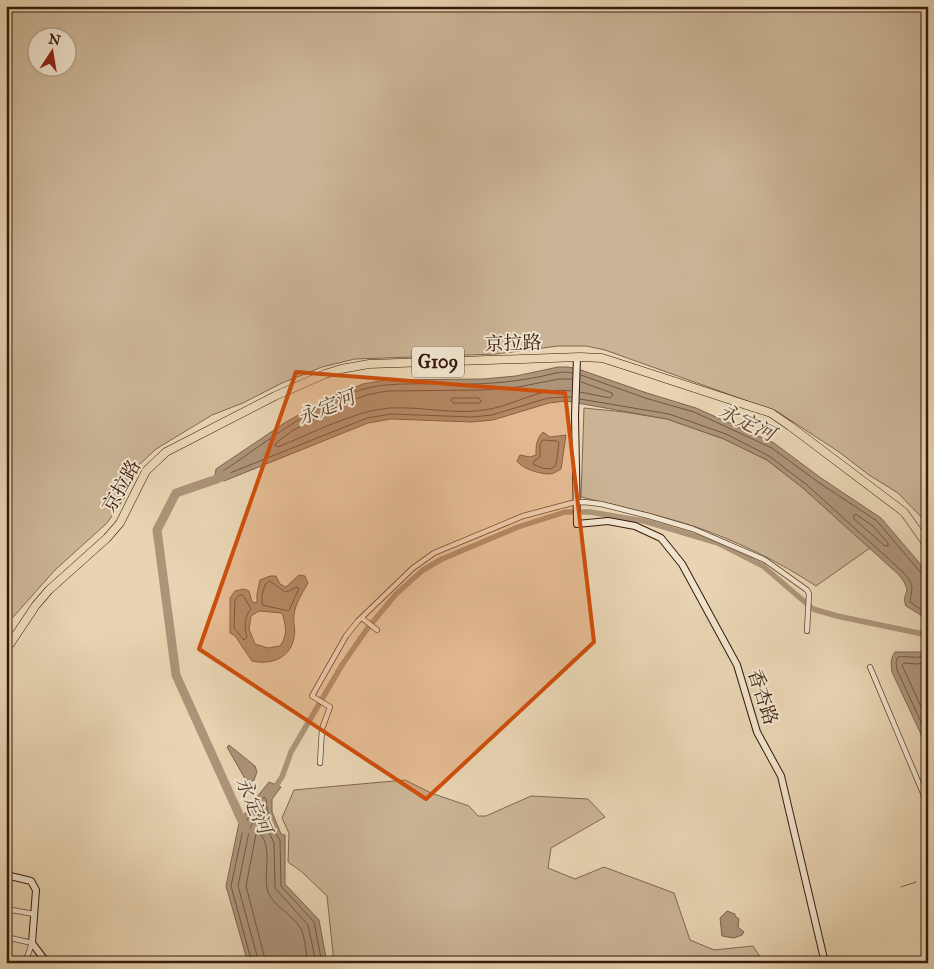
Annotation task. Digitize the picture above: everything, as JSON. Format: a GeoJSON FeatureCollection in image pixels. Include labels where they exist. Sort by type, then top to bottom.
{"type":"FeatureCollection","features":[{"type":"Feature","properties":{"kind":"highway","name":"京拉路"},"geometry":{"type":"LineString","coordinates":[[6,650],[36,605],[49,590],[107,538],[120,523],[146,471],[166,452],[275,396],[325,374],[368,364],[577,357],[602,358],[624,364],[771,413],[904,512],[928,546]]}},
{"type":"Feature","properties":{"kind":"street","name":"香杏路"},"geometry":{"type":"LineString","coordinates":[[577,357],[575,416],[577,524],[608,521],[635,526],[661,538],[684,566],[737,665],[757,732],[781,776],[825,963]]}},
{"type":"Feature","properties":{"kind":"street"},"geometry":{"type":"LineString","coordinates":[[320,763],[322,729],[330,707],[312,696],[346,636],[413,568],[434,554],[523,516],[576,502],[601,504],[693,529],[736,546],[774,565],[805,588],[809,594],[806,632]]}},
{"type":"Feature","properties":{"kind":"street"},"geometry":{"type":"LineString","coordinates":[[362,618],[377,630]]}},
{"type":"Feature","properties":{"kind":"street"},"geometry":{"type":"LineString","coordinates":[[870,667],[928,805]]}},
{"type":"Feature","properties":{"kind":"street"},"geometry":{"type":"LineString","coordinates":[[6,875],[32,881],[36,890],[32,942],[25,963]]}},
{"type":"Feature","properties":{"kind":"street"},"geometry":{"type":"LineString","coordinates":[[6,909],[34,914]]}},
{"type":"Feature","properties":{"kind":"street"},"geometry":{"type":"LineString","coordinates":[[6,938],[32,942],[47,963]]}},
{"type":"Feature","properties":{"kind":"highlighted area"},"geometry":{"type":"Polygon","coordinates":[[[296,372],[565,393],[594,642],[426,799],[199,649],[296,372]]]}},
{"type":"Feature","properties":{"kind":"shaded area"},"geometry":{"type":"Polygon","coordinates":[[[6,6],[928,6],[928,524],[898,493],[778,412],[605,350],[586,346],[558,346],[496,354],[355,359],[322,367],[282,383],[243,403],[212,415],[156,449],[139,465],[125,497],[107,523],[55,570],[6,625],[6,6]]]}},
{"type":"Feature","properties":{"kind":"shaded area"},"geometry":{"type":"Polygon","coordinates":[[[584,408],[667,419],[724,439],[767,460],[803,488],[870,548],[816,586],[772,560],[709,532],[637,510],[581,497],[584,408]]]}},
{"type":"Feature","properties":{"kind":"shaded area"},"geometry":{"type":"Polygon","coordinates":[[[405,780],[431,793],[469,806],[478,816],[486,816],[531,796],[588,799],[605,817],[551,848],[548,868],[575,879],[604,867],[674,893],[690,940],[714,950],[753,946],[764,963],[334,963],[327,896],[302,872],[288,862],[289,833],[282,818],[294,790],[405,780]]]}},
{"type":"Feature","properties":{"kind":"water"},"geometry":{"type":"Polygon","coordinates":[[[558,367],[578,369],[696,408],[774,443],[821,478],[881,518],[928,573],[928,621],[906,606],[907,590],[899,575],[803,488],[767,460],[724,439],[667,419],[566,401],[549,403],[493,420],[472,422],[391,419],[368,423],[224,481],[217,479],[215,476],[216,469],[286,422],[333,396],[363,384],[385,380],[483,379],[516,376],[558,367]]]}},
{"type":"Feature","properties":{"kind":"water"},"geometry":{"type":"Polygon","coordinates":[[[543,432],[550,437],[566,435],[561,469],[551,474],[532,470],[519,464],[517,461],[520,455],[530,457],[536,455],[537,443],[543,432]]]}},
{"type":"Feature","properties":{"kind":"water"},"geometry":{"type":"Polygon","coordinates":[[[299,575],[305,576],[308,583],[295,611],[295,635],[292,645],[284,656],[278,659],[266,662],[252,661],[235,636],[230,633],[230,598],[235,591],[244,589],[249,591],[252,602],[257,603],[260,580],[270,576],[276,576],[280,584],[286,587],[299,575]],[[259,611],[251,616],[249,629],[255,644],[268,648],[280,646],[286,630],[282,613],[259,611]]]}},
{"type":"Feature","properties":{"kind":"water"},"geometry":{"type":"Polygon","coordinates":[[[928,638],[928,749],[892,672],[891,664],[895,652],[923,652],[928,638]]]}},
{"type":"Feature","properties":{"kind":"water"},"geometry":{"type":"Polygon","coordinates":[[[229,745],[255,766],[257,772],[254,780],[248,784],[227,747],[229,745]]]}},
{"type":"Feature","properties":{"kind":"water"},"geometry":{"type":"Polygon","coordinates":[[[269,782],[281,787],[272,799],[272,812],[281,834],[285,835],[285,884],[319,920],[327,963],[248,963],[226,886],[239,823],[269,782]]]}},
{"type":"Feature","properties":{"kind":"water"},"geometry":{"type":"Polygon","coordinates":[[[727,911],[735,914],[739,919],[738,927],[744,932],[742,935],[734,938],[722,936],[720,918],[727,911]]]}},
{"type":"Feature","properties":{"kind":"waterway","name":"永定河"},"geometry":{"type":"LineString","coordinates":[[227,474],[176,493],[157,530],[176,675],[246,830]]}},
{"type":"Feature","properties":{"kind":"waterway"},"geometry":{"type":"LineString","coordinates":[[273,790],[282,777],[291,752],[342,665],[367,629],[396,594],[423,570],[442,559],[518,527],[565,512],[590,512],[644,521],[718,543],[763,566],[813,609],[837,616],[928,635]]}},
{"type":"Feature","properties":{"kind":"waterway"},"geometry":{"type":"LineString","coordinates":[[901,887],[916,882]]}}]}
